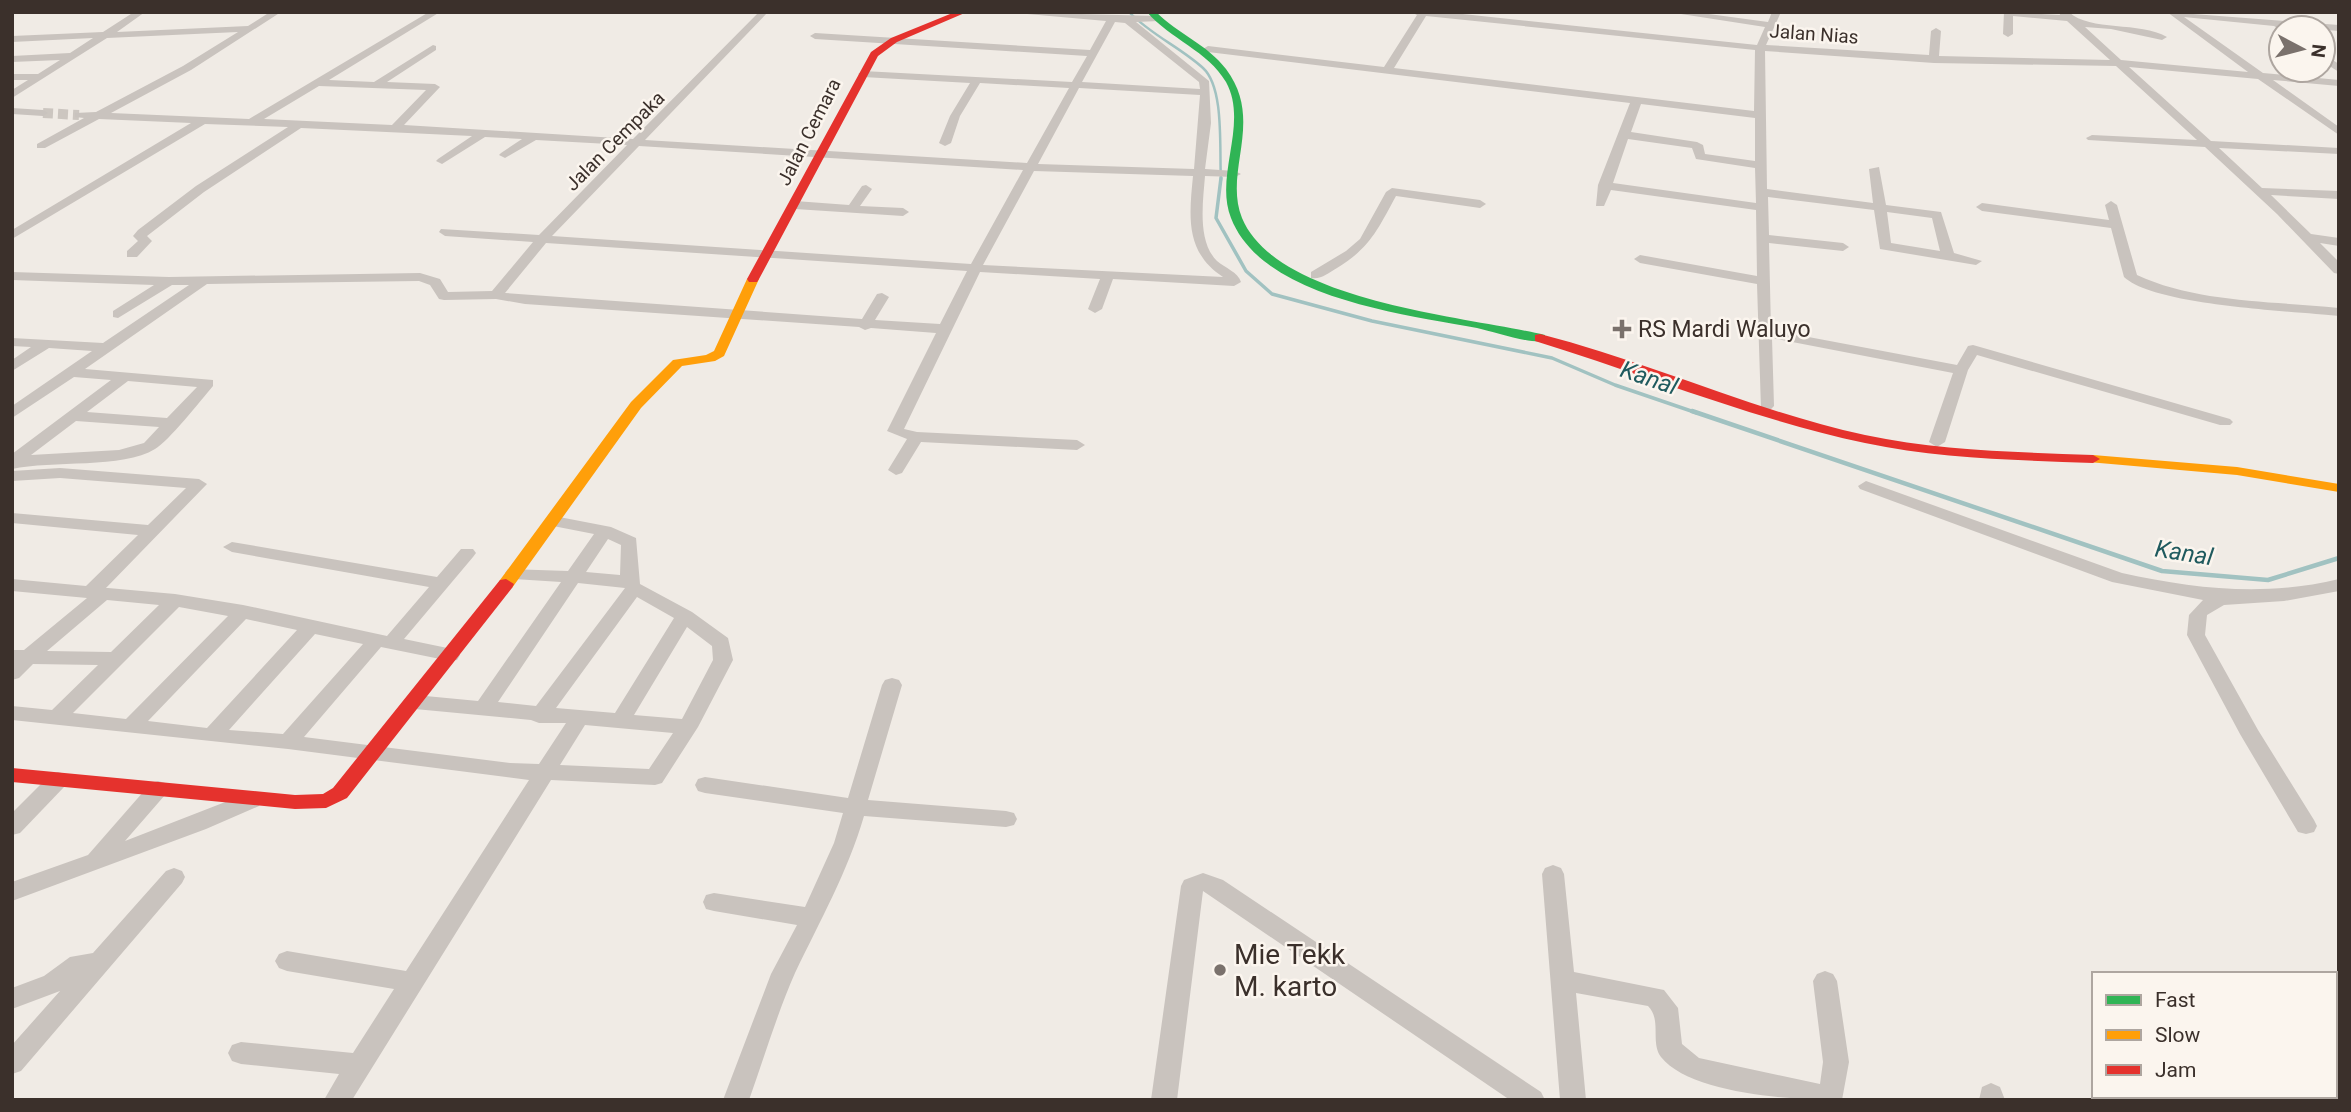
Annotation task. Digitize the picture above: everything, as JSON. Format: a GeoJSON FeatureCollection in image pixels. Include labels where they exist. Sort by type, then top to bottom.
{"type":"FeatureCollection","features":[{"type":"Feature","properties":{"kind":"main road","name":"Jalan Cemara"},"geometry":{"type":"LineString","coordinates":[[554,521],[636,405],[678,363],[710,358],[719,353],[765,254],[795,205],[818,155],[874,54],[894,40],[963,12]]}},
{"type":"Feature","properties":{"kind":"main road"},"geometry":{"type":"LineString","coordinates":[[1154,16],[1208,49],[1234,71],[1241,81],[1248,108],[1242,156],[1231,174],[1236,217],[1242,233],[1269,259],[1308,281],[1394,308],[1521,333],[1767,414],[1887,439],[1953,451],[2191,466],[2339,488]]}},
{"type":"Feature","properties":{"kind":"main road"},"geometry":{"type":"LineString","coordinates":[[1154,16],[1214,61],[1231,82],[1237,108],[1246,217],[1262,243],[1285,260],[1316,275],[1384,298],[1549,333],[1766,406],[1887,439],[2180,454],[2264,464],[2339,480]]}},
{"type":"Feature","properties":{"kind":"main road"},"geometry":{"type":"LineString","coordinates":[[12,775],[251,800],[326,801],[340,793],[415,702],[554,521]]}},
{"type":"Feature","properties":{"kind":"street"},"geometry":{"type":"LineString","coordinates":[[12,96],[141,12]]}},
{"type":"Feature","properties":{"kind":"street"},"geometry":{"type":"LineString","coordinates":[[41,146],[253,29],[277,12]]}},
{"type":"Feature","properties":{"kind":"street"},"geometry":{"type":"LineString","coordinates":[[250,123],[436,12]]}},
{"type":"Feature","properties":{"kind":"street","name":"Jalan Cempaka"},"geometry":{"type":"LineString","coordinates":[[497,295],[541,240],[640,142],[764,12]]}},
{"type":"Feature","properties":{"kind":"street"},"geometry":{"type":"LineString","coordinates":[[1009,12],[1130,20],[1154,16]]}},
{"type":"Feature","properties":{"kind":"street","name":"Jalan Nias"},"geometry":{"type":"LineString","coordinates":[[1415,12],[1760,48],[1934,60],[2121,63],[2339,83]]}},
{"type":"Feature","properties":{"kind":"street"},"geometry":{"type":"LineString","coordinates":[[1766,406],[1760,207],[1760,48],[1777,12]]}},
{"type":"Feature","properties":{"kind":"street"},"geometry":{"type":"LineString","coordinates":[[2171,12],[2267,23]]}},
{"type":"Feature","properties":{"kind":"street"},"geometry":{"type":"LineString","coordinates":[[2171,12],[2339,132]]}},
{"type":"Feature","properties":{"kind":"street"},"geometry":{"type":"LineString","coordinates":[[1388,69],[1423,13]]}},
{"type":"Feature","properties":{"kind":"street"},"geometry":{"type":"LineString","coordinates":[[2008,34],[2007,13],[2069,18],[2162,37]]}},
{"type":"Feature","properties":{"kind":"street"},"geometry":{"type":"LineString","coordinates":[[1686,14],[1772,25]]}},
{"type":"Feature","properties":{"kind":"street"},"geometry":{"type":"LineString","coordinates":[[2069,18],[2260,191],[2339,270]]}},
{"type":"Feature","properties":{"kind":"street"},"geometry":{"type":"LineString","coordinates":[[1077,446],[916,437],[898,434],[895,430],[975,268],[1112,19]]}},
{"type":"Feature","properties":{"kind":"street"},"geometry":{"type":"LineString","coordinates":[[445,232],[975,268],[1235,281],[1207,258],[1198,222],[1205,117],[1205,92],[1200,77],[1130,20]]}},
{"type":"Feature","properties":{"kind":"street"},"geometry":{"type":"LineString","coordinates":[[12,39],[253,29]]}},
{"type":"Feature","properties":{"kind":"street"},"geometry":{"type":"LineString","coordinates":[[1934,60],[1936,31]]}},
{"type":"Feature","properties":{"kind":"street"},"geometry":{"type":"LineString","coordinates":[[815,36],[1094,53]]}},
{"type":"Feature","properties":{"kind":"street"},"geometry":{"type":"LineString","coordinates":[[372,85],[433,48]]}},
{"type":"Feature","properties":{"kind":"street"},"geometry":{"type":"LineString","coordinates":[[1208,49],[1759,115]]}},
{"type":"Feature","properties":{"kind":"street"},"geometry":{"type":"LineString","coordinates":[[12,59],[74,56]]}},
{"type":"Feature","properties":{"kind":"street"},"geometry":{"type":"LineString","coordinates":[[863,74],[1205,92]]}},
{"type":"Feature","properties":{"kind":"street"},"geometry":{"type":"LineString","coordinates":[[12,78],[42,76]]}},
{"type":"Feature","properties":{"kind":"street"},"geometry":{"type":"LineString","coordinates":[[945,143],[954,116],[977,79]]}},
{"type":"Feature","properties":{"kind":"street"},"geometry":{"type":"LineString","coordinates":[[319,83],[435,87],[394,129]]}},
{"type":"Feature","properties":{"kind":"street"},"geometry":{"type":"LineString","coordinates":[[1600,203],[1604,185],[1626,135],[1636,99]]}},
{"type":"Feature","properties":{"kind":"street"},"geometry":{"type":"LineString","coordinates":[[12,111],[43,113]]}},
{"type":"Feature","properties":{"kind":"street"},"geometry":{"type":"LineString","coordinates":[[79,115],[640,142],[1030,167],[1231,174]]}},
{"type":"Feature","properties":{"kind":"street"},"geometry":{"type":"LineString","coordinates":[[12,235],[202,121]]}},
{"type":"Feature","properties":{"kind":"street"},"geometry":{"type":"LineString","coordinates":[[132,254],[146,241],[139,236],[142,233],[200,189],[297,126]]}},
{"type":"Feature","properties":{"kind":"street"},"geometry":{"type":"LineString","coordinates":[[442,161],[481,135]]}},
{"type":"Feature","properties":{"kind":"street"},"geometry":{"type":"LineString","coordinates":[[1626,135],[1698,146],[1701,158],[1760,165]]}},
{"type":"Feature","properties":{"kind":"street"},"geometry":{"type":"LineString","coordinates":[[505,155],[533,137]]}},
{"type":"Feature","properties":{"kind":"street"},"geometry":{"type":"LineString","coordinates":[[2092,138],[2339,151]]}},
{"type":"Feature","properties":{"kind":"street"},"geometry":{"type":"LineString","coordinates":[[1875,169],[1887,248],[1976,261]]}},
{"type":"Feature","properties":{"kind":"street"},"geometry":{"type":"LineString","coordinates":[[1604,185],[1760,207]]}},
{"type":"Feature","properties":{"kind":"street"},"geometry":{"type":"LineString","coordinates":[[852,209],[866,190]]}},
{"type":"Feature","properties":{"kind":"street"},"geometry":{"type":"LineString","coordinates":[[2260,191],[2339,195]]}},
{"type":"Feature","properties":{"kind":"street"},"geometry":{"type":"LineString","coordinates":[[1316,275],[1352,254],[1365,241],[1392,192],[1480,204]]}},
{"type":"Feature","properties":{"kind":"street"},"geometry":{"type":"LineString","coordinates":[[1760,192],[1939,216],[1948,256]]}},
{"type":"Feature","properties":{"kind":"street"},"geometry":{"type":"LineString","coordinates":[[795,205],[904,212]]}},
{"type":"Feature","properties":{"kind":"street"},"geometry":{"type":"LineString","coordinates":[[2111,205],[2131,277],[2149,287],[2339,312]]}},
{"type":"Feature","properties":{"kind":"street"},"geometry":{"type":"LineString","coordinates":[[1982,208],[2116,225]]}},
{"type":"Feature","properties":{"kind":"street"},"geometry":{"type":"LineString","coordinates":[[1762,238],[1843,247]]}},
{"type":"Feature","properties":{"kind":"street"},"geometry":{"type":"LineString","coordinates":[[2309,238],[2339,242]]}},
{"type":"Feature","properties":{"kind":"street"},"geometry":{"type":"LineString","coordinates":[[1640,259],[1763,281]]}},
{"type":"Feature","properties":{"kind":"street"},"geometry":{"type":"LineString","coordinates":[[12,276],[169,281],[420,277],[435,282],[444,296],[497,295],[865,326],[944,329]]}},
{"type":"Feature","properties":{"kind":"street"},"geometry":{"type":"LineString","coordinates":[[1095,309],[1108,276]]}},
{"type":"Feature","properties":{"kind":"street"},"geometry":{"type":"LineString","coordinates":[[118,314],[169,281]]}},
{"type":"Feature","properties":{"kind":"street"},"geometry":{"type":"LineString","coordinates":[[12,412],[203,281]]}},
{"type":"Feature","properties":{"kind":"street"},"geometry":{"type":"LineString","coordinates":[[865,326],[882,297]]}},
{"type":"Feature","properties":{"kind":"street"},"geometry":{"type":"LineString","coordinates":[[1765,333],[1961,370]]}},
{"type":"Feature","properties":{"kind":"street"},"geometry":{"type":"LineString","coordinates":[[12,342],[102,347],[102,351]]}},
{"type":"Feature","properties":{"kind":"street"},"geometry":{"type":"LineString","coordinates":[[12,368],[46,344]]}},
{"type":"Feature","properties":{"kind":"street"},"geometry":{"type":"LineString","coordinates":[[1937,442],[1961,370],[1973,349],[2225,422]]}},
{"type":"Feature","properties":{"kind":"street"},"geometry":{"type":"LineString","coordinates":[[12,463],[130,453],[156,442],[208,383],[69,372]]}},
{"type":"Feature","properties":{"kind":"street"},"geometry":{"type":"LineString","coordinates":[[12,463],[125,376]]}},
{"type":"Feature","properties":{"kind":"street"},"geometry":{"type":"LineString","coordinates":[[72,415],[171,423]]}},
{"type":"Feature","properties":{"kind":"street"},"geometry":{"type":"LineString","coordinates":[[896,470],[916,437]]}},
{"type":"Feature","properties":{"kind":"street"},"geometry":{"type":"LineString","coordinates":[[12,475],[60,473],[199,484],[97,592],[20,657],[12,673]]}},
{"type":"Feature","properties":{"kind":"street"},"geometry":{"type":"LineString","coordinates":[[1866,486],[2118,578],[2228,597]]}},
{"type":"Feature","properties":{"kind":"street"},"geometry":{"type":"LineString","coordinates":[[12,518],[153,531]]}},
{"type":"Feature","properties":{"kind":"street"},"geometry":{"type":"LineString","coordinates":[[539,716],[631,584],[630,542],[606,531],[554,521]]}},
{"type":"Feature","properties":{"kind":"street"},"geometry":{"type":"LineString","coordinates":[[482,710],[606,531]]}},
{"type":"Feature","properties":{"kind":"street"},"geometry":{"type":"LineString","coordinates":[[232,547],[440,583]]}},
{"type":"Feature","properties":{"kind":"street"},"geometry":{"type":"LineString","coordinates":[[288,742],[467,553]]}},
{"type":"Feature","properties":{"kind":"street"},"geometry":{"type":"LineString","coordinates":[[12,713],[288,742],[466,767],[655,777],[688,727],[723,660],[724,649],[721,643],[685,616],[631,584],[514,573]]}},
{"type":"Feature","properties":{"kind":"street"},"geometry":{"type":"LineString","coordinates":[[12,585],[175,600],[243,611],[309,628],[450,655]]}},
{"type":"Feature","properties":{"kind":"street"},"geometry":{"type":"LineString","coordinates":[[2306,826],[2196,635],[2194,619],[2200,609],[2210,602],[2228,597],[2308,593],[2339,586]]}},
{"type":"Feature","properties":{"kind":"street"},"geometry":{"type":"LineString","coordinates":[[57,717],[175,600]]}},
{"type":"Feature","properties":{"kind":"street"},"geometry":{"type":"LineString","coordinates":[[132,724],[243,611]]}},
{"type":"Feature","properties":{"kind":"street"},"geometry":{"type":"LineString","coordinates":[[620,721],[685,616]]}},
{"type":"Feature","properties":{"kind":"street"},"geometry":{"type":"LineString","coordinates":[[212,736],[309,628]]}},
{"type":"Feature","properties":{"kind":"street"},"geometry":{"type":"LineString","coordinates":[[20,657],[115,659]]}},
{"type":"Feature","properties":{"kind":"street"},"geometry":{"type":"LineString","coordinates":[[736,1100],[783,974],[845,844],[892,685]]}},
{"type":"Feature","properties":{"kind":"street"},"geometry":{"type":"LineString","coordinates":[[415,702],[539,716],[688,727]]}},
{"type":"Feature","properties":{"kind":"street"},"geometry":{"type":"LineString","coordinates":[[337,1100],[580,717]]}},
{"type":"Feature","properties":{"kind":"street"},"geometry":{"type":"LineString","coordinates":[[12,827],[58,780]]}},
{"type":"Feature","properties":{"kind":"street"},"geometry":{"type":"LineString","coordinates":[[705,785],[856,807],[1006,819]]}},
{"type":"Feature","properties":{"kind":"street"},"geometry":{"type":"LineString","coordinates":[[96,860],[158,789]]}},
{"type":"Feature","properties":{"kind":"street"},"geometry":{"type":"LineString","coordinates":[[12,892],[198,823],[251,800]]}},
{"type":"Feature","properties":{"kind":"street"},"geometry":{"type":"LineString","coordinates":[[1553,874],[1573,1100]]}},
{"type":"Feature","properties":{"kind":"street"},"geometry":{"type":"LineString","coordinates":[[12,1063],[87,964],[174,877]]}},
{"type":"Feature","properties":{"kind":"street"},"geometry":{"type":"LineString","coordinates":[[1164,1100],[1192,886],[1203,882],[1215,886],[1532,1100]]}},
{"type":"Feature","properties":{"kind":"street"},"geometry":{"type":"LineString","coordinates":[[714,902],[812,918]]}},
{"type":"Feature","properties":{"kind":"street"},"geometry":{"type":"LineString","coordinates":[[288,961],[412,982]]}},
{"type":"Feature","properties":{"kind":"street"},"geometry":{"type":"LineString","coordinates":[[12,999],[52,984],[87,964]]}},
{"type":"Feature","properties":{"kind":"street"},"geometry":{"type":"LineString","coordinates":[[1562,980],[1654,997],[1666,1008],[1670,1049],[1692,1068],[1830,1098],[1836,1062],[1825,981]]}},
{"type":"Feature","properties":{"kind":"street"},"geometry":{"type":"LineString","coordinates":[[240,1053],[359,1065]]}},
{"type":"Feature","properties":{"kind":"waterway","name":"Kanal"},"geometry":{"type":"LineString","coordinates":[[1129,12],[1203,68],[1210,77],[1218,105],[1221,178]]}},
{"type":"Feature","properties":{"kind":"waterway","name":"Kanal"},"geometry":{"type":"LineString","coordinates":[[1221,178],[1216,218],[1246,271],[1272,294],[1372,321],[1552,358],[1615,385],[1697,413]]}},
{"type":"Feature","properties":{"kind":"waterway","name":"Kanal"},"geometry":{"type":"LineString","coordinates":[[1692,411],[2162,571],[2268,580],[2339,558]]}},
{"type":"Feature","properties":{"kind":"tunnel"},"geometry":{"type":"LineString","coordinates":[[43,113],[79,115]]}},
{"type":"Feature","properties":{"kind":"traffic: fast"},"geometry":{"type":"LineString","coordinates":[[1151,12],[1213,60],[1232,84],[1239,120],[1233,198],[1236,217],[1253,247],[1283,270],[1323,288],[1369,302],[1540,338]]}},
{"type":"Feature","properties":{"kind":"traffic: slow"},"geometry":{"type":"LineString","coordinates":[[506,584],[636,405],[678,363],[710,358],[719,353],[753,279]]}},
{"type":"Feature","properties":{"kind":"traffic: slow"},"geometry":{"type":"LineString","coordinates":[[2093,459],[2237,471],[2339,488]]}},
{"type":"Feature","properties":{"kind":"traffic: jam"},"geometry":{"type":"LineString","coordinates":[[753,279],[874,54],[894,40],[963,12]]}},
{"type":"Feature","properties":{"kind":"traffic: jam"},"geometry":{"type":"LineString","coordinates":[[1540,338],[1742,405],[1865,439],[1950,452],[2093,459]]}},
{"type":"Feature","properties":{"kind":"traffic: jam"},"geometry":{"type":"LineString","coordinates":[[12,775],[295,802],[326,801],[340,793],[506,584]]}},
{"type":"Feature","properties":{"kind":"place","name":"RS Mardi Waluyo"},"geometry":{"type":"Point","coordinates":[1622,329]}},
{"type":"Feature","properties":{"kind":"place","name":"Mie Tekk M. karto"},"geometry":{"type":"Point","coordinates":[1220,970]}}]}
